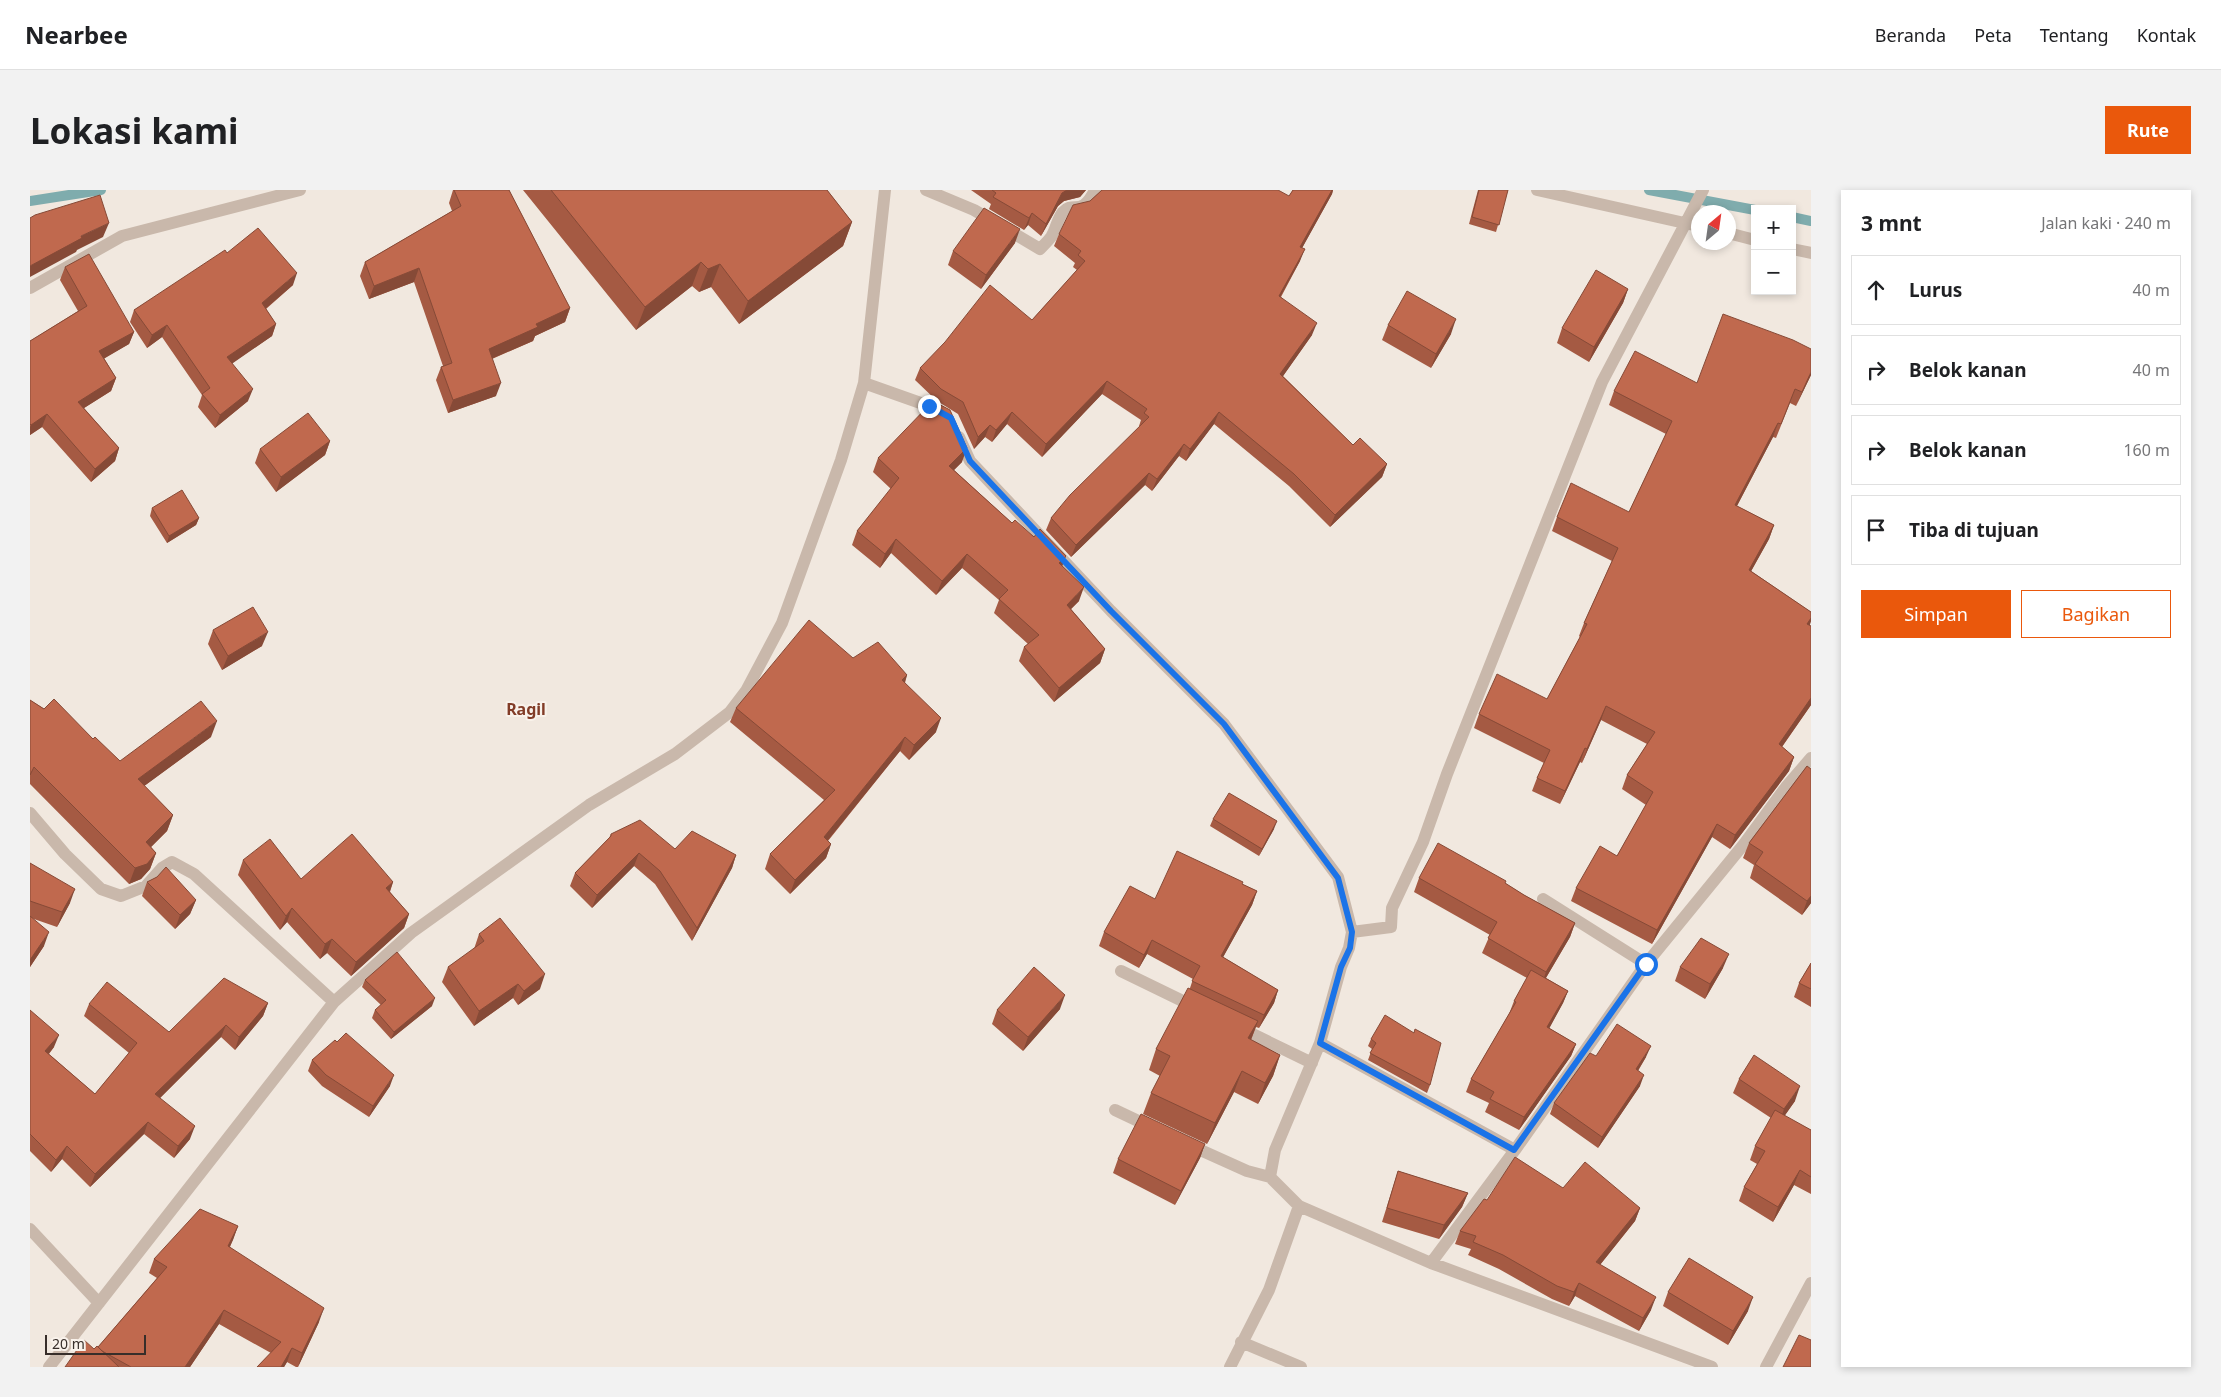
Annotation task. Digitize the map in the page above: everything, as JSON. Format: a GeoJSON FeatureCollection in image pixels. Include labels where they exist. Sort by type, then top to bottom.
{"type":"FeatureCollection","features":[{"type":"Feature","properties":{"kind":"street"},"geometry":{"type":"LineString","coordinates":[[30,288],[122,236],[300,190]]}},
{"type":"Feature","properties":{"kind":"street"},"geometry":{"type":"LineString","coordinates":[[49,1367],[334,1002],[419,927],[589,805],[675,754],[730,712],[746,692],[782,623],[841,460],[864,383],[885,190]]}},
{"type":"Feature","properties":{"kind":"street"},"geometry":{"type":"LineString","coordinates":[[926,190],[974,210],[1040,249],[1051,236],[1062,213],[1070,208],[1082,207],[1088,203],[1095,190]]}},
{"type":"Feature","properties":{"kind":"street"},"geometry":{"type":"LineString","coordinates":[[1537,190],[1691,225]]}},
{"type":"Feature","properties":{"kind":"street"},"geometry":{"type":"LineString","coordinates":[[1699,205],[1703,190]]}},
{"type":"Feature","properties":{"kind":"street"},"geometry":{"type":"LineString","coordinates":[[1352,932],[1391,927],[1392,908],[1424,842],[1450,765],[1602,382],[1691,228]]}},
{"type":"Feature","properties":{"kind":"street"},"geometry":{"type":"LineString","coordinates":[[1736,236],[1751,239]]}},
{"type":"Feature","properties":{"kind":"street"},"geometry":{"type":"LineString","coordinates":[[1796,250],[1811,254]]}},
{"type":"Feature","properties":{"kind":"street"},"geometry":{"type":"LineString","coordinates":[[864,383],[929,406],[953,422],[970,461],[1111,611],[1224,724],[1338,878],[1352,932],[1350,948],[1341,967],[1320,1043],[1275,1150],[1270,1177]]}},
{"type":"Feature","properties":{"kind":"street"},"geometry":{"type":"LineString","coordinates":[[1431,1263],[1646,964],[1732,860],[1786,787],[1811,758]]}},
{"type":"Feature","properties":{"kind":"street"},"geometry":{"type":"LineString","coordinates":[[31,815],[65,854],[101,890],[121,896],[146,886],[162,868],[172,862],[194,874],[334,1002]]}},
{"type":"Feature","properties":{"kind":"street"},"geometry":{"type":"LineString","coordinates":[[1543,899],[1646,964]]}},
{"type":"Feature","properties":{"kind":"street"},"geometry":{"type":"LineString","coordinates":[[1121,971],[1208,1013]]}},
{"type":"Feature","properties":{"kind":"street"},"geometry":{"type":"LineString","coordinates":[[1225,1021],[1312,1063]]}},
{"type":"Feature","properties":{"kind":"street"},"geometry":{"type":"LineString","coordinates":[[1320,1043],[1514,1150]]}},
{"type":"Feature","properties":{"kind":"street"},"geometry":{"type":"LineString","coordinates":[[1115,1110],[1247,1171],[1270,1177],[1299,1206],[1431,1263],[1712,1367]]}},
{"type":"Feature","properties":{"kind":"street"},"geometry":{"type":"LineString","coordinates":[[1230,1367],[1269,1290],[1299,1206]]}},
{"type":"Feature","properties":{"kind":"street"},"geometry":{"type":"LineString","coordinates":[[30,1228],[99,1303]]}},
{"type":"Feature","properties":{"kind":"street"},"geometry":{"type":"LineString","coordinates":[[1766,1367],[1811,1283]]}},
{"type":"Feature","properties":{"kind":"street"},"geometry":{"type":"LineString","coordinates":[[1241,1342],[1301,1367]]}},
{"type":"Feature","properties":{"kind":"building"},"geometry":{"type":"Polygon","coordinates":[[[454,190],[509,190],[570,308],[536,324],[538,327],[489,349],[501,383],[453,400],[441,367],[452,363],[419,268],[374,286],[365,262],[461,206],[454,190]]]}},
{"type":"Feature","properties":{"kind":"building"},"geometry":{"type":"Polygon","coordinates":[[[551,190],[827,190],[852,222],[748,301],[720,264],[708,269],[701,262],[645,307],[551,190]]]}},
{"type":"Feature","properties":{"kind":"building"},"geometry":{"type":"Polygon","coordinates":[[[992,190],[1067,190],[1062,193],[1046,224],[1032,213],[1029,218],[993,197],[996,193],[992,190]]]}},
{"type":"Feature","properties":{"kind":"building"},"geometry":{"type":"Polygon","coordinates":[[[1102,190],[1278,190],[1289,196],[1293,190],[1332,190],[1300,247],[1305,249],[1279,296],[1317,323],[1280,374],[1353,445],[1360,438],[1387,464],[1335,515],[1294,474],[1219,412],[1190,449],[1184,444],[1157,479],[1149,473],[1076,545],[1051,518],[1070,495],[1149,417],[1144,413],[1147,409],[1107,381],[1046,444],[1012,412],[996,430],[990,425],[978,437],[963,402],[941,389],[920,368],[945,342],[990,285],[1032,320],[1085,261],[1078,255],[1081,251],[1059,234],[1073,205],[1090,201],[1102,190]]]}},
{"type":"Feature","properties":{"kind":"building"},"geometry":{"type":"Polygon","coordinates":[[[1479,190],[1508,190],[1499,225],[1472,217],[1479,190]]]}},
{"type":"Feature","properties":{"kind":"building"},"geometry":{"type":"Polygon","coordinates":[[[100,195],[109,223],[81,236],[82,238],[30,266],[30,218],[100,195]]]}},
{"type":"Feature","properties":{"kind":"building"},"geometry":{"type":"Polygon","coordinates":[[[984,208],[1020,229],[986,275],[953,251],[984,208]]]}},
{"type":"Feature","properties":{"kind":"building"},"geometry":{"type":"Polygon","coordinates":[[[258,228],[297,273],[262,303],[276,324],[227,357],[253,389],[220,415],[202,394],[210,388],[167,325],[152,335],[134,310],[225,250],[227,253],[258,228]]]}},
{"type":"Feature","properties":{"kind":"building"},"geometry":{"type":"Polygon","coordinates":[[[89,254],[134,332],[99,351],[116,378],[78,402],[119,448],[95,469],[47,414],[30,424],[30,341],[87,306],[65,267],[89,254]]]}},
{"type":"Feature","properties":{"kind":"building"},"geometry":{"type":"Polygon","coordinates":[[[1596,270],[1628,289],[1594,347],[1562,328],[1596,270]]]}},
{"type":"Feature","properties":{"kind":"building"},"geometry":{"type":"Polygon","coordinates":[[[1407,291],[1456,319],[1436,354],[1388,325],[1407,291]]]}},
{"type":"Feature","properties":{"kind":"building"},"geometry":{"type":"Polygon","coordinates":[[[1723,314],[1793,340],[1811,349],[1811,372],[1802,392],[1795,389],[1781,424],[1778,423],[1735,505],[1774,525],[1749,570],[1811,612],[1811,618],[1807,624],[1811,626],[1811,698],[1779,744],[1794,757],[1735,835],[1717,824],[1657,930],[1576,888],[1600,846],[1617,856],[1653,792],[1627,775],[1655,732],[1606,706],[1587,749],[1585,748],[1565,791],[1537,778],[1550,750],[1479,714],[1497,674],[1547,699],[1587,624],[1584,623],[1618,548],[1557,517],[1571,483],[1629,512],[1672,421],[1614,391],[1635,351],[1697,383],[1723,314]]]}},
{"type":"Feature","properties":{"kind":"building"},"geometry":{"type":"Polygon","coordinates":[[[933,401],[950,410],[967,448],[949,466],[1012,523],[1015,520],[1034,537],[1040,529],[1066,556],[1059,563],[1084,587],[1067,605],[1105,649],[1059,688],[1024,647],[1039,635],[999,599],[1008,590],[967,554],[942,581],[896,539],[885,554],[857,531],[899,478],[878,458],[933,401]]]}},
{"type":"Feature","properties":{"kind":"building"},"geometry":{"type":"Polygon","coordinates":[[[308,413],[330,441],[281,477],[260,449],[308,413]]]}},
{"type":"Feature","properties":{"kind":"building"},"geometry":{"type":"Polygon","coordinates":[[[182,490],[199,518],[169,536],[152,508],[182,490]]]}},
{"type":"Feature","properties":{"kind":"building"},"geometry":{"type":"Polygon","coordinates":[[[253,607],[268,632],[228,656],[213,630],[253,607]]]}},
{"type":"Feature","properties":{"kind":"building"},"geometry":{"type":"Polygon","coordinates":[[[809,620],[853,658],[878,642],[907,675],[902,680],[941,718],[914,745],[905,737],[824,837],[831,844],[795,880],[770,854],[835,790],[736,708],[809,620]]]}},
{"type":"Feature","properties":{"kind":"building"},"geometry":{"type":"Polygon","coordinates":[[[54,699],[93,739],[95,737],[120,761],[201,701],[217,721],[138,779],[173,815],[146,842],[156,853],[147,864],[135,868],[34,767],[30,775],[30,700],[44,709],[54,699]]]}},
{"type":"Feature","properties":{"kind":"building"},"geometry":{"type":"Polygon","coordinates":[[[1807,766],[1811,769],[1811,896],[1807,901],[1755,864],[1763,852],[1749,843],[1807,766]]]}},
{"type":"Feature","properties":{"kind":"building"},"geometry":{"type":"Polygon","coordinates":[[[1229,793],[1277,821],[1262,849],[1213,819],[1229,793]]]}},
{"type":"Feature","properties":{"kind":"building"},"geometry":{"type":"Polygon","coordinates":[[[640,820],[675,849],[692,831],[736,855],[697,928],[660,871],[639,853],[597,895],[575,873],[611,834],[640,820]]]}},
{"type":"Feature","properties":{"kind":"building"},"geometry":{"type":"Polygon","coordinates":[[[352,834],[393,882],[386,888],[409,914],[356,962],[332,939],[325,944],[292,908],[286,916],[243,860],[270,839],[301,879],[352,834]]]}},
{"type":"Feature","properties":{"kind":"building"},"geometry":{"type":"Polygon","coordinates":[[[1438,843],[1506,881],[1505,883],[1524,895],[1575,923],[1546,972],[1488,938],[1497,922],[1419,878],[1438,843]]]}},
{"type":"Feature","properties":{"kind":"building"},"geometry":{"type":"Polygon","coordinates":[[[1177,851],[1243,882],[1242,884],[1257,891],[1221,956],[1278,990],[1264,1015],[1192,981],[1200,966],[1152,940],[1144,955],[1104,932],[1130,886],[1155,899],[1177,851]]]}},
{"type":"Feature","properties":{"kind":"building"},"geometry":{"type":"Polygon","coordinates":[[[30,863],[75,889],[62,912],[30,901],[30,863]]]}},
{"type":"Feature","properties":{"kind":"building"},"geometry":{"type":"Polygon","coordinates":[[[166,867],[196,900],[180,915],[147,882],[157,877],[166,867]]]}},
{"type":"Feature","properties":{"kind":"building"},"geometry":{"type":"Polygon","coordinates":[[[30,916],[49,932],[30,960],[30,916]]]}},
{"type":"Feature","properties":{"kind":"building"},"geometry":{"type":"Polygon","coordinates":[[[500,918],[545,974],[524,991],[518,984],[479,1011],[448,967],[484,941],[479,934],[500,918]]]}},
{"type":"Feature","properties":{"kind":"building"},"geometry":{"type":"Polygon","coordinates":[[[1701,938],[1729,954],[1710,984],[1680,967],[1701,938]]]}},
{"type":"Feature","properties":{"kind":"building"},"geometry":{"type":"Polygon","coordinates":[[[397,952],[435,998],[394,1032],[375,1010],[386,1000],[365,980],[397,952]]]}},
{"type":"Feature","properties":{"kind":"building"},"geometry":{"type":"Polygon","coordinates":[[[1811,963],[1811,989],[1799,983],[1811,963]]]}},
{"type":"Feature","properties":{"kind":"building"},"geometry":{"type":"Polygon","coordinates":[[[1034,967],[1065,995],[1028,1037],[997,1010],[1034,967]]]}},
{"type":"Feature","properties":{"kind":"building"},"geometry":{"type":"Polygon","coordinates":[[[1531,970],[1568,991],[1547,1027],[1576,1044],[1524,1117],[1490,1099],[1494,1092],[1471,1079],[1516,1002],[1514,1001],[1531,970]]]}},
{"type":"Feature","properties":{"kind":"building"},"geometry":{"type":"Polygon","coordinates":[[[224,978],[268,1003],[239,1037],[226,1025],[155,1094],[195,1126],[178,1146],[148,1122],[95,1174],[67,1146],[56,1160],[30,1134],[30,1010],[59,1035],[45,1051],[95,1094],[137,1043],[89,1004],[107,982],[169,1032],[224,978]]]}},
{"type":"Feature","properties":{"kind":"building"},"geometry":{"type":"Polygon","coordinates":[[[1188,988],[1258,1021],[1248,1038],[1280,1055],[1265,1083],[1242,1071],[1215,1123],[1151,1093],[1170,1056],[1156,1049],[1188,988]]]}},
{"type":"Feature","properties":{"kind":"building"},"geometry":{"type":"Polygon","coordinates":[[[1385,1015],[1414,1033],[1415,1029],[1441,1043],[1430,1085],[1370,1053],[1376,1043],[1371,1039],[1385,1015]]]}},
{"type":"Feature","properties":{"kind":"building"},"geometry":{"type":"Polygon","coordinates":[[[1617,1024],[1651,1046],[1636,1069],[1644,1075],[1602,1137],[1554,1103],[1590,1053],[1596,1056],[1617,1024]]]}},
{"type":"Feature","properties":{"kind":"building"},"geometry":{"type":"Polygon","coordinates":[[[346,1033],[394,1075],[373,1106],[326,1075],[312,1060],[346,1033]]]}},
{"type":"Feature","properties":{"kind":"building"},"geometry":{"type":"Polygon","coordinates":[[[1754,1055],[1800,1086],[1784,1109],[1739,1079],[1754,1055]]]}},
{"type":"Feature","properties":{"kind":"building"},"geometry":{"type":"Polygon","coordinates":[[[1775,1110],[1811,1130],[1811,1177],[1800,1170],[1778,1207],[1744,1187],[1765,1151],[1755,1146],[1775,1110]]]}},
{"type":"Feature","properties":{"kind":"building"},"geometry":{"type":"Polygon","coordinates":[[[1141,1114],[1205,1144],[1181,1191],[1118,1159],[1141,1114]]]}},
{"type":"Feature","properties":{"kind":"building"},"geometry":{"type":"Polygon","coordinates":[[[1515,1157],[1563,1188],[1585,1162],[1640,1208],[1596,1262],[1656,1297],[1643,1318],[1579,1283],[1574,1292],[1557,1286],[1503,1255],[1473,1242],[1476,1236],[1460,1231],[1484,1199],[1487,1200],[1515,1157]]]}},
{"type":"Feature","properties":{"kind":"building"},"geometry":{"type":"Polygon","coordinates":[[[1398,1171],[1468,1193],[1444,1225],[1387,1208],[1398,1171]]]}},
{"type":"Feature","properties":{"kind":"building"},"geometry":{"type":"Polygon","coordinates":[[[200,1209],[238,1226],[228,1246],[324,1308],[302,1353],[292,1348],[281,1367],[257,1367],[281,1342],[224,1310],[185,1367],[131,1367],[98,1347],[167,1267],[154,1259],[200,1209]]]}},
{"type":"Feature","properties":{"kind":"building"},"geometry":{"type":"Polygon","coordinates":[[[1689,1258],[1753,1297],[1733,1331],[1668,1292],[1689,1258]]]}},
{"type":"Feature","properties":{"kind":"building"},"geometry":{"type":"Polygon","coordinates":[[[1799,1335],[1811,1340],[1811,1367],[1783,1367],[1799,1335]]]}},
{"type":"Feature","properties":{"kind":"building"},"geometry":{"type":"Polygon","coordinates":[[[84,1340],[94,1349],[97,1346],[119,1367],[65,1367],[84,1340]]]}},
{"type":"Feature","properties":{"kind":"waterway"},"geometry":{"type":"LineString","coordinates":[[30,201],[101,190]]}},
{"type":"Feature","properties":{"kind":"waterway"},"geometry":{"type":"LineString","coordinates":[[1649,190],[1751,209]]}},
{"type":"Feature","properties":{"kind":"waterway"},"geometry":{"type":"LineString","coordinates":[[1796,218],[1811,221]]}},
{"type":"Feature","properties":{"kind":"district","name":"Ragil"},"geometry":{"type":"Point","coordinates":[526,709]}},
{"type":"Feature","properties":{"kind":"route"},"geometry":{"type":"LineString","coordinates":[[929,406],[951,418],[970,461],[1111,611],[1224,724],[1338,878],[1352,932],[1350,948],[1341,967],[1320,1043],[1514,1150],[1646,964]]}}]}
